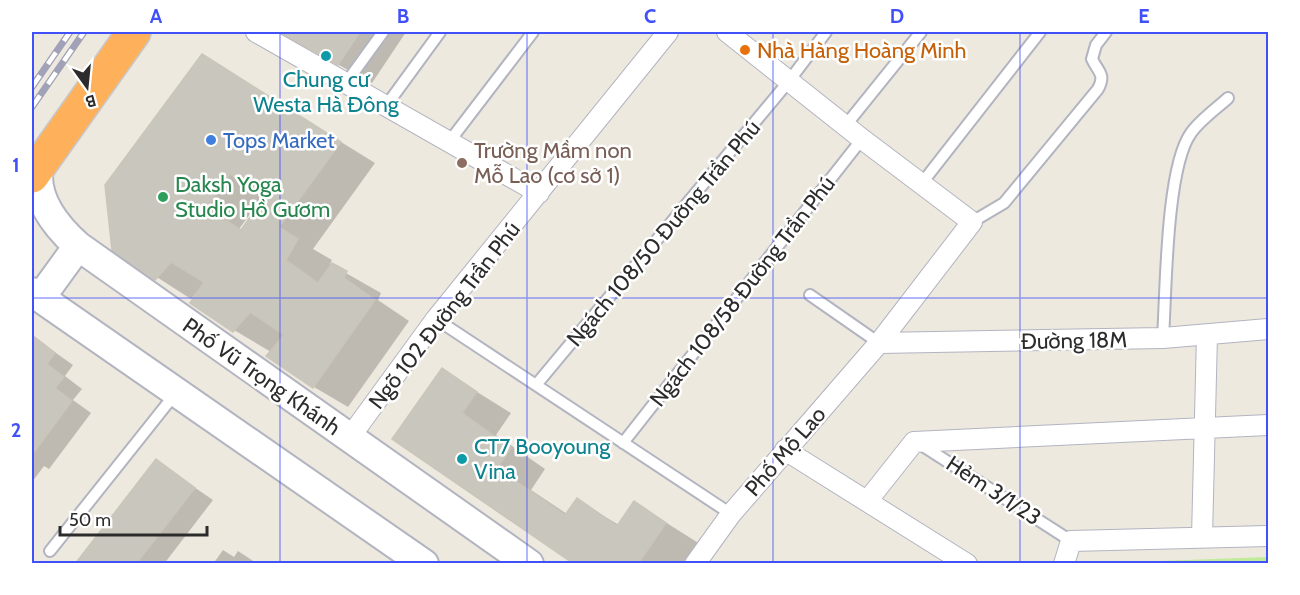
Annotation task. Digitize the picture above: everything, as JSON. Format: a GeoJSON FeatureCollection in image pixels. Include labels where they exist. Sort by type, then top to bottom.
{"type":"FeatureCollection","features":[{"type":"Feature","properties":{"kind":"highway"},"geometry":{"type":"LineString","coordinates":[[38,167],[134,32]]}},
{"type":"Feature","properties":{"kind":"main road","name":"Phố Vũ Trọng Khánh"},"geometry":{"type":"LineString","coordinates":[[38,167],[42,195],[50,215],[62,232],[78,246],[529,564]]}},
{"type":"Feature","properties":{"kind":"main road"},"geometry":{"type":"LineString","coordinates":[[78,246],[36,295],[423,564]]}},
{"type":"Feature","properties":{"kind":"street"},"geometry":{"type":"LineString","coordinates":[[256,32],[539,193]]}},
{"type":"Feature","properties":{"kind":"street","name":"Ngõ 102 Đường Trần Phú"},"geometry":{"type":"LineString","coordinates":[[350,437],[436,319],[668,32]]}},
{"type":"Feature","properties":{"kind":"street"},"geometry":{"type":"LineString","coordinates":[[727,32],[862,139],[972,222]]}},
{"type":"Feature","properties":{"kind":"street","name":"Phố Mộ Lao"},"geometry":{"type":"LineString","coordinates":[[695,564],[731,514],[879,343],[972,222]]}},
{"type":"Feature","properties":{"kind":"street","name":"Đường 18M"},"geometry":{"type":"LineString","coordinates":[[879,343],[1163,338],[1269,329]]}},
{"type":"Feature","properties":{"kind":"street"},"geometry":{"type":"LineString","coordinates":[[1202,537],[1207,335]]}},
{"type":"Feature","properties":{"kind":"street"},"geometry":{"type":"LineString","coordinates":[[868,501],[914,442],[1269,424]]}},
{"type":"Feature","properties":{"kind":"street"},"geometry":{"type":"LineString","coordinates":[[785,450],[967,564]]}},
{"type":"Feature","properties":{"kind":"street"},"geometry":{"type":"LineString","coordinates":[[1064,564],[1071,541],[1269,536]]}},
{"type":"Feature","properties":{"kind":"lane"},"geometry":{"type":"LineString","coordinates":[[346,83],[383,32]]}},
{"type":"Feature","properties":{"kind":"lane"},"geometry":{"type":"LineString","coordinates":[[386,106],[440,32]]}},
{"type":"Feature","properties":{"kind":"lane"},"geometry":{"type":"LineString","coordinates":[[449,142],[533,32]]}},
{"type":"Feature","properties":{"kind":"lane","name":"Ngách 108/50 Đường Trần Phú"},"geometry":{"type":"LineString","coordinates":[[537,385],[789,81],[826,32]]}},
{"type":"Feature","properties":{"kind":"lane"},"geometry":{"type":"LineString","coordinates":[[846,125],[921,32]]}},
{"type":"Feature","properties":{"kind":"lane"},"geometry":{"type":"LineString","coordinates":[[922,183],[1040,32]]}},
{"type":"Feature","properties":{"kind":"lane"},"geometry":{"type":"LineString","coordinates":[[972,222],[1004,203],[1098,89],[1103,80],[1102,71],[1092,59],[1096,45],[1106,32]]}},
{"type":"Feature","properties":{"kind":"lane"},"geometry":{"type":"LineString","coordinates":[[1163,338],[1171,216],[1175,181],[1184,144],[1191,132],[1228,98]]}},
{"type":"Feature","properties":{"kind":"lane","name":"Ngách 108/58 Đường Trần Phú"},"geometry":{"type":"LineString","coordinates":[[623,443],[862,139]]}},
{"type":"Feature","properties":{"kind":"lane"},"geometry":{"type":"LineString","coordinates":[[810,295],[879,343]]}},
{"type":"Feature","properties":{"kind":"lane"},"geometry":{"type":"LineString","coordinates":[[436,319],[731,514]]}},
{"type":"Feature","properties":{"kind":"lane"},"geometry":{"type":"LineString","coordinates":[[50,551],[176,392]]}},
{"type":"Feature","properties":{"kind":"lane","name":"Hẻm 3/1/23"},"geometry":{"type":"LineString","coordinates":[[914,442],[940,455],[1071,541]]}},
{"type":"Feature","properties":{"kind":"green space"},"geometry":{"type":"Polygon","coordinates":[[[1268,557],[1268,564],[1159,564],[1159,561],[1268,557]]]}},
{"type":"Feature","properties":{"kind":"building","name":"Chung cư Westa Hà Đông"},"geometry":{"type":"Polygon","coordinates":[[[279,32],[360,32],[338,65],[279,32]]]}},
{"type":"Feature","properties":{"kind":"building"},"geometry":{"type":"Polygon","coordinates":[[[202,54],[341,142],[279,227],[298,239],[286,260],[318,283],[332,263],[347,271],[344,278],[375,300],[313,388],[266,356],[284,335],[250,312],[233,332],[190,303],[204,282],[171,262],[155,280],[112,250],[105,185],[202,54]],[[230,174],[206,208],[241,230],[264,197],[230,174]]]}},
{"type":"Feature","properties":{"kind":"building"},"geometry":{"type":"Polygon","coordinates":[[[32,335],[55,353],[47,364],[64,377],[55,388],[72,401],[32,455],[32,335]]]}},
{"type":"Feature","properties":{"kind":"building","name":"CT7 Booyoung Vina"},"geometry":{"type":"Polygon","coordinates":[[[442,368],[477,392],[462,413],[511,448],[497,468],[565,515],[577,498],[617,526],[634,501],[666,523],[638,564],[574,564],[392,439],[442,368]]]}},
{"type":"Feature","properties":{"kind":"building"},"geometry":{"type":"Polygon","coordinates":[[[156,459],[195,488],[136,564],[75,564],[156,459]]]}},
{"type":"Feature","properties":{"kind":"railway"},"geometry":{"type":"LineString","coordinates":[[32,87],[70,32]]}},
{"type":"Feature","properties":{"kind":"railway"},"geometry":{"type":"LineString","coordinates":[[32,107],[84,32]]}},
{"type":"Feature","properties":{"kind":"place","name":"Nhà Hàng Hoàng Minh"},"geometry":{"type":"Point","coordinates":[745,50]}},
{"type":"Feature","properties":{"kind":"place","name":"Chung cư Westa Hà Đông"},"geometry":{"type":"Point","coordinates":[326,56]}},
{"type":"Feature","properties":{"kind":"place","name":"Tops Market"},"geometry":{"type":"Point","coordinates":[211,140]}},
{"type":"Feature","properties":{"kind":"place","name":"Trường Mầm non Mỗ Lao (cơ sở 1)"},"geometry":{"type":"Point","coordinates":[462,163]}},
{"type":"Feature","properties":{"kind":"place","name":"Daksh Yoga Studio Hồ Gươm"},"geometry":{"type":"Point","coordinates":[163,197]}},
{"type":"Feature","properties":{"kind":"place","name":"CT7 Booyoung Vina"},"geometry":{"type":"Point","coordinates":[462,459]}}]}
